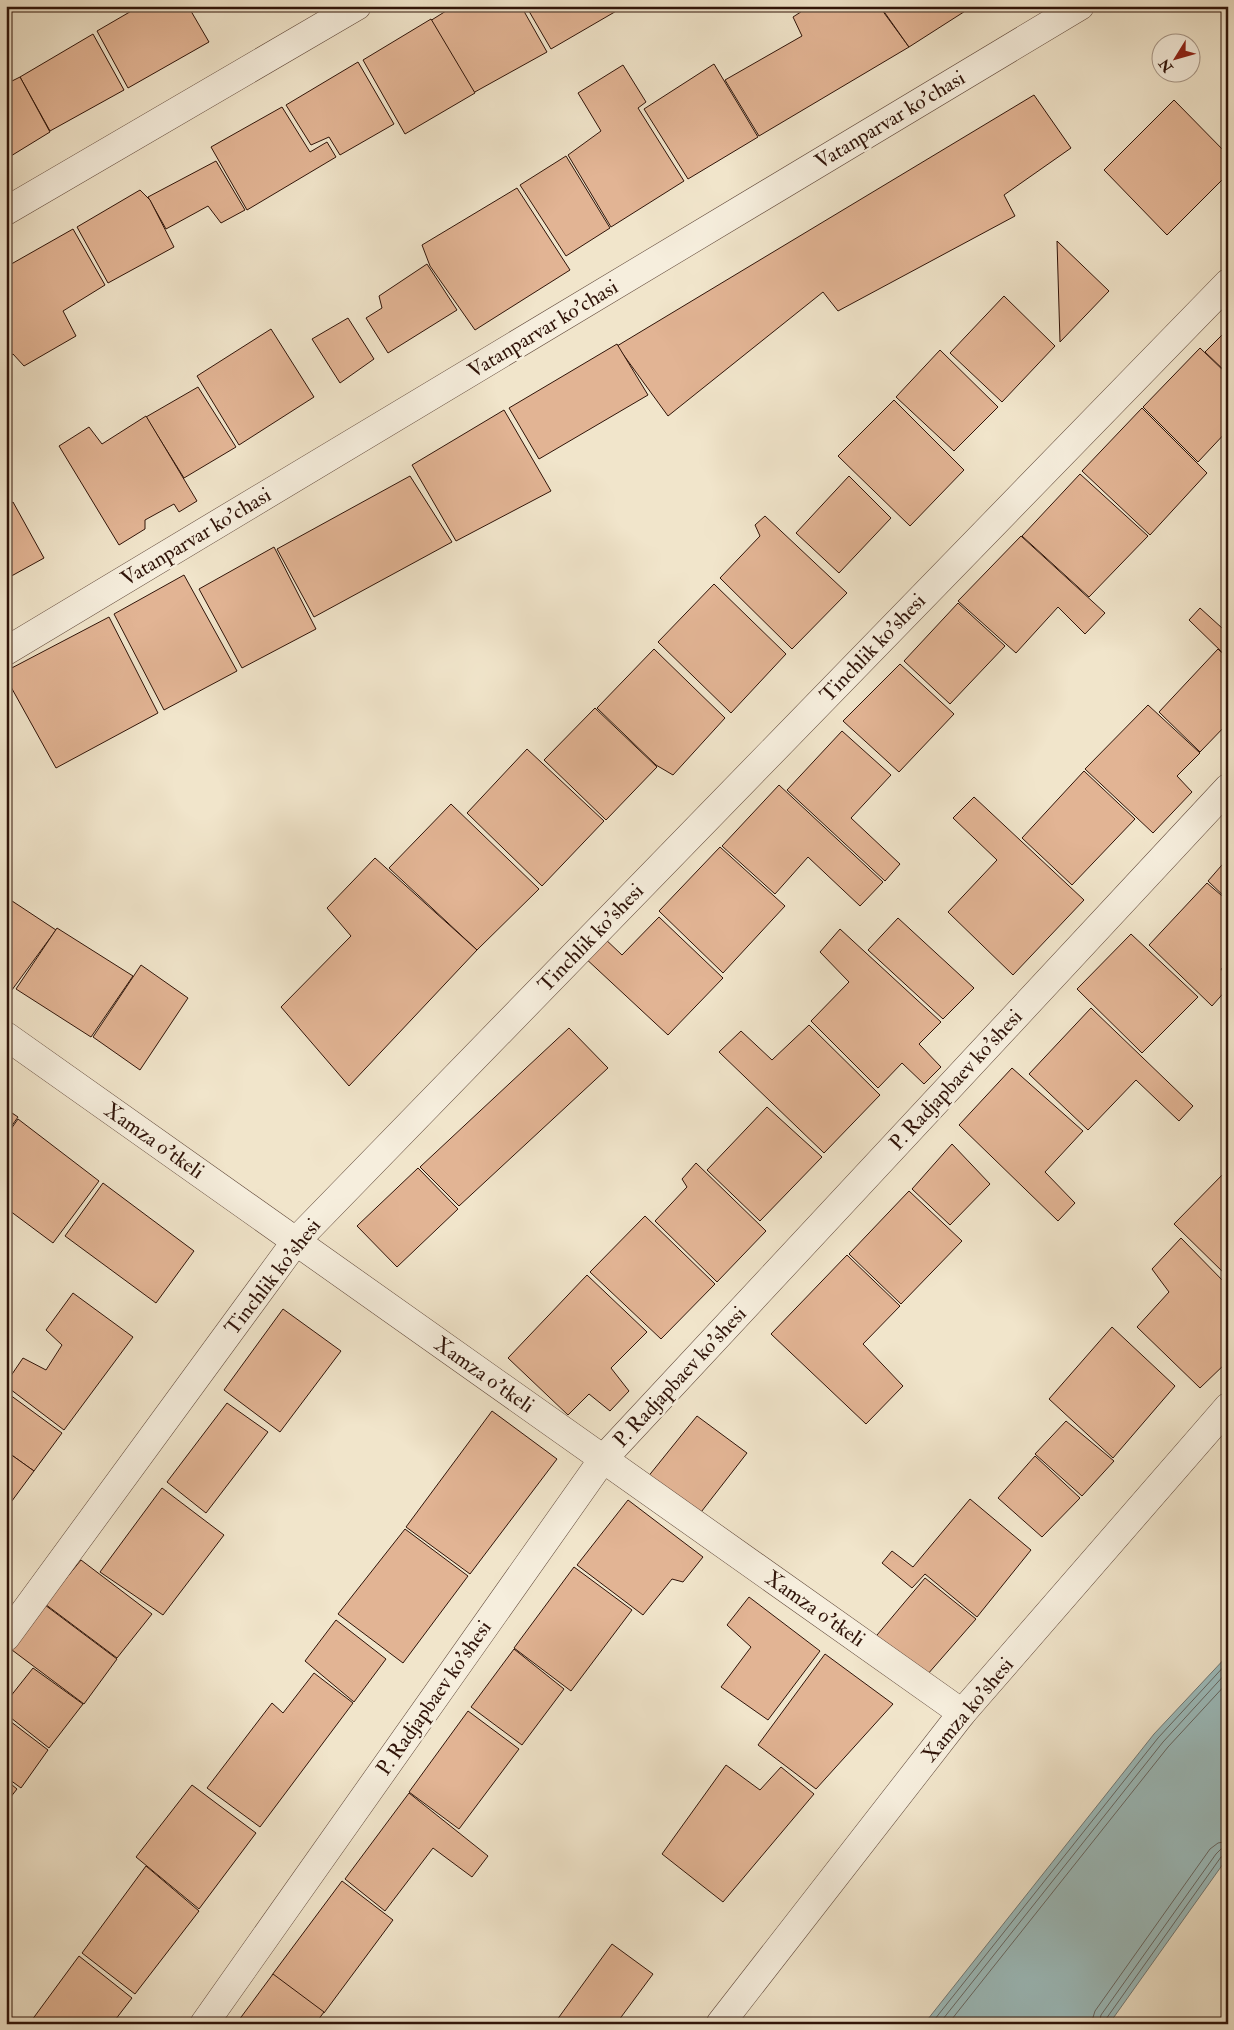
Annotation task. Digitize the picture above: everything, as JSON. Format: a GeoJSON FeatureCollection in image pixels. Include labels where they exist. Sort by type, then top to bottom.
{"type":"FeatureCollection","features":[{"type":"Feature","properties":{"kind":"street"},"geometry":{"type":"LineString","coordinates":[[6,211],[357,6]]}},
{"type":"Feature","properties":{"kind":"street","name":"Vatanparvar ko'chasi"},"geometry":{"type":"LineString","coordinates":[[6,651],[1080,6]]}},
{"type":"Feature","properties":{"kind":"street","name":"Tinchlik ko'shesi"},"geometry":{"type":"LineString","coordinates":[[6,1637],[296,1241],[1228,283]]}},
{"type":"Feature","properties":{"kind":"street","name":"P. Radjapbaev ko'shesi"},"geometry":{"type":"LineString","coordinates":[[204,2024],[603,1459],[1228,788]]}},
{"type":"Feature","properties":{"kind":"street","name":"Xamza o'tkeli"},"geometry":{"type":"LineString","coordinates":[[6,1036],[962,1714]]}},
{"type":"Feature","properties":{"kind":"street","name":"Xamza ko'shesi"},"geometry":{"type":"LineString","coordinates":[[720,2024],[962,1714],[1228,1407]]}},
{"type":"Feature","properties":{"kind":"water"},"geometry":{"type":"Polygon","coordinates":[[[1228,1655],[1228,1857],[1109,2024],[924,2024],[1154,1734],[1228,1655]]]}},
{"type":"Feature","properties":{"kind":"building"},"geometry":{"type":"Polygon","coordinates":[[[140,6],[188,6],[209,42],[128,88],[97,31],[140,6]]]}},
{"type":"Feature","properties":{"kind":"building"},"geometry":{"type":"Polygon","coordinates":[[[454,6],[521,6],[547,52],[473,93],[430,21],[454,6]]]}},
{"type":"Feature","properties":{"kind":"building"},"geometry":{"type":"Polygon","coordinates":[[[526,6],[625,6],[551,49],[526,6]]]}},
{"type":"Feature","properties":{"kind":"building"},"geometry":{"type":"Polygon","coordinates":[[[810,6],[879,6],[909,47],[759,136],[725,80],[802,36],[793,17],[810,6]]]}},
{"type":"Feature","properties":{"kind":"building"},"geometry":{"type":"Polygon","coordinates":[[[880,6],[969,6],[970,8],[909,47],[880,6]]]}},
{"type":"Feature","properties":{"kind":"building"},"geometry":{"type":"Polygon","coordinates":[[[431,19],[475,93],[405,134],[363,60],[431,19]]]}},
{"type":"Feature","properties":{"kind":"building"},"geometry":{"type":"Polygon","coordinates":[[[93,34],[124,90],[50,131],[20,77],[93,34]]]}},
{"type":"Feature","properties":{"kind":"building"},"geometry":{"type":"Polygon","coordinates":[[[358,62],[394,124],[340,155],[329,137],[311,145],[286,105],[358,62]]]}},
{"type":"Feature","properties":{"kind":"building"},"geometry":{"type":"Polygon","coordinates":[[[714,64],[758,137],[688,179],[644,109],[714,64]]]}},
{"type":"Feature","properties":{"kind":"building"},"geometry":{"type":"Polygon","coordinates":[[[623,65],[646,102],[638,108],[684,181],[611,227],[568,155],[601,131],[578,93],[623,65]]]}},
{"type":"Feature","properties":{"kind":"building"},"geometry":{"type":"Polygon","coordinates":[[[20,77],[50,132],[6,159],[6,84],[20,77]]]}},
{"type":"Feature","properties":{"kind":"building"},"geometry":{"type":"Polygon","coordinates":[[[1034,95],[1071,148],[1004,195],[1015,216],[838,311],[823,292],[668,416],[617,346],[1034,95]]]}},
{"type":"Feature","properties":{"kind":"building"},"geometry":{"type":"Polygon","coordinates":[[[1174,100],[1228,155],[1228,174],[1167,235],[1104,170],[1174,100]]]}},
{"type":"Feature","properties":{"kind":"building"},"geometry":{"type":"Polygon","coordinates":[[[282,107],[310,152],[327,142],[336,157],[247,210],[211,147],[282,107]]]}},
{"type":"Feature","properties":{"kind":"building"},"geometry":{"type":"Polygon","coordinates":[[[566,156],[610,228],[566,256],[520,185],[566,156]]]}},
{"type":"Feature","properties":{"kind":"building"},"geometry":{"type":"Polygon","coordinates":[[[216,161],[245,210],[221,223],[208,206],[166,229],[148,197],[216,161]]]}},
{"type":"Feature","properties":{"kind":"building"},"geometry":{"type":"Polygon","coordinates":[[[517,188],[570,270],[475,330],[430,266],[422,245],[517,188]]]}},
{"type":"Feature","properties":{"kind":"building"},"geometry":{"type":"Polygon","coordinates":[[[140,190],[150,200],[174,247],[108,283],[77,227],[140,190]]]}},
{"type":"Feature","properties":{"kind":"building"},"geometry":{"type":"Polygon","coordinates":[[[73,229],[105,285],[63,311],[76,336],[24,366],[13,354],[6,358],[6,267],[73,229]]]}},
{"type":"Feature","properties":{"kind":"building"},"geometry":{"type":"Polygon","coordinates":[[[1057,241],[1109,291],[1060,342],[1057,241]]]}},
{"type":"Feature","properties":{"kind":"building"},"geometry":{"type":"Polygon","coordinates":[[[427,264],[457,310],[388,353],[366,318],[382,308],[379,296],[427,264]]]}},
{"type":"Feature","properties":{"kind":"building"},"geometry":{"type":"Polygon","coordinates":[[[1004,296],[1055,346],[1002,402],[950,353],[1004,296]]]}},
{"type":"Feature","properties":{"kind":"building"},"geometry":{"type":"Polygon","coordinates":[[[348,318],[374,359],[340,383],[312,339],[348,318]]]}},
{"type":"Feature","properties":{"kind":"building"},"geometry":{"type":"Polygon","coordinates":[[[271,329],[314,397],[239,445],[197,376],[271,329]]]}},
{"type":"Feature","properties":{"kind":"building"},"geometry":{"type":"Polygon","coordinates":[[[1228,329],[1228,374],[1205,352],[1228,329]]]}},
{"type":"Feature","properties":{"kind":"building"},"geometry":{"type":"Polygon","coordinates":[[[617,344],[648,395],[539,459],[509,408],[617,344]]]}},
{"type":"Feature","properties":{"kind":"building"},"geometry":{"type":"Polygon","coordinates":[[[1200,348],[1228,375],[1228,430],[1198,462],[1143,407],[1200,348]]]}},
{"type":"Feature","properties":{"kind":"building"},"geometry":{"type":"Polygon","coordinates":[[[940,350],[998,407],[954,451],[896,397],[940,350]]]}},
{"type":"Feature","properties":{"kind":"building"},"geometry":{"type":"Polygon","coordinates":[[[198,387],[236,447],[184,478],[146,417],[198,387]]]}},
{"type":"Feature","properties":{"kind":"building"},"geometry":{"type":"Polygon","coordinates":[[[894,400],[964,470],[910,526],[838,456],[894,400]]]}},
{"type":"Feature","properties":{"kind":"building"},"geometry":{"type":"Polygon","coordinates":[[[1142,408],[1207,473],[1150,535],[1082,471],[1142,408]]]}},
{"type":"Feature","properties":{"kind":"building"},"geometry":{"type":"Polygon","coordinates":[[[504,410],[551,491],[456,541],[412,465],[504,410]]]}},
{"type":"Feature","properties":{"kind":"building"},"geometry":{"type":"Polygon","coordinates":[[[146,416],[197,501],[179,512],[174,504],[145,520],[145,529],[119,545],[59,446],[89,427],[102,444],[146,416]]]}},
{"type":"Feature","properties":{"kind":"building"},"geometry":{"type":"Polygon","coordinates":[[[1080,474],[1148,536],[1089,597],[1022,536],[1080,474]]]}},
{"type":"Feature","properties":{"kind":"building"},"geometry":{"type":"Polygon","coordinates":[[[410,476],[452,542],[314,617],[277,549],[410,476]]]}},
{"type":"Feature","properties":{"kind":"building"},"geometry":{"type":"Polygon","coordinates":[[[849,476],[891,518],[839,573],[796,533],[849,476]]]}},
{"type":"Feature","properties":{"kind":"building"},"geometry":{"type":"Polygon","coordinates":[[[13,502],[44,558],[6,579],[6,506],[13,502]]]}},
{"type":"Feature","properties":{"kind":"building"},"geometry":{"type":"Polygon","coordinates":[[[765,516],[847,593],[792,649],[720,578],[760,536],[755,525],[765,516]]]}},
{"type":"Feature","properties":{"kind":"building"},"geometry":{"type":"Polygon","coordinates":[[[1021,536],[1105,613],[1085,634],[1058,607],[1016,653],[958,601],[1021,536]]]}},
{"type":"Feature","properties":{"kind":"building"},"geometry":{"type":"Polygon","coordinates":[[[274,547],[316,629],[242,668],[199,589],[274,547]]]}},
{"type":"Feature","properties":{"kind":"building"},"geometry":{"type":"Polygon","coordinates":[[[184,575],[237,671],[164,710],[114,614],[184,575]]]}},
{"type":"Feature","properties":{"kind":"building"},"geometry":{"type":"Polygon","coordinates":[[[714,584],[786,654],[731,713],[658,642],[714,584]]]}},
{"type":"Feature","properties":{"kind":"building"},"geometry":{"type":"Polygon","coordinates":[[[958,603],[1005,646],[950,704],[904,661],[958,603]]]}},
{"type":"Feature","properties":{"kind":"building"},"geometry":{"type":"Polygon","coordinates":[[[1200,608],[1222,628],[1228,622],[1228,658],[1189,620],[1200,608]]]}},
{"type":"Feature","properties":{"kind":"building"},"geometry":{"type":"Polygon","coordinates":[[[109,617],[158,713],[56,768],[6,678],[6,671],[109,617]]]}},
{"type":"Feature","properties":{"kind":"building"},"geometry":{"type":"Polygon","coordinates":[[[654,649],[725,718],[673,775],[656,765],[597,708],[654,649]]]}},
{"type":"Feature","properties":{"kind":"building"},"geometry":{"type":"Polygon","coordinates":[[[1218,649],[1228,659],[1228,723],[1200,752],[1159,712],[1218,649]]]}},
{"type":"Feature","properties":{"kind":"building"},"geometry":{"type":"Polygon","coordinates":[[[900,664],[954,714],[899,772],[843,721],[900,664]]]}},
{"type":"Feature","properties":{"kind":"building"},"geometry":{"type":"Polygon","coordinates":[[[1148,705],[1200,753],[1177,776],[1192,792],[1153,833],[1085,769],[1148,705]]]}},
{"type":"Feature","properties":{"kind":"building"},"geometry":{"type":"Polygon","coordinates":[[[595,708],[657,767],[606,820],[544,760],[595,708]]]}},
{"type":"Feature","properties":{"kind":"building"},"geometry":{"type":"Polygon","coordinates":[[[842,731],[891,775],[851,818],[900,864],[885,881],[787,790],[842,731]]]}},
{"type":"Feature","properties":{"kind":"building"},"geometry":{"type":"Polygon","coordinates":[[[527,749],[604,821],[542,886],[467,813],[527,749]]]}},
{"type":"Feature","properties":{"kind":"building"},"geometry":{"type":"Polygon","coordinates":[[[1084,771],[1135,819],[1072,885],[1022,838],[1084,771]]]}},
{"type":"Feature","properties":{"kind":"building"},"geometry":{"type":"Polygon","coordinates":[[[779,785],[883,882],[860,906],[808,857],[775,894],[722,846],[779,785]]]}},
{"type":"Feature","properties":{"kind":"building"},"geometry":{"type":"Polygon","coordinates":[[[974,797],[1084,900],[1013,975],[948,912],[997,860],[953,818],[974,797]]]}},
{"type":"Feature","properties":{"kind":"building"},"geometry":{"type":"Polygon","coordinates":[[[451,804],[539,889],[477,950],[389,868],[451,804]]]}},
{"type":"Feature","properties":{"kind":"building"},"geometry":{"type":"Polygon","coordinates":[[[720,847],[785,906],[723,973],[659,911],[720,847]]]}},
{"type":"Feature","properties":{"kind":"building"},"geometry":{"type":"Polygon","coordinates":[[[375,858],[477,950],[349,1086],[281,1007],[351,936],[327,908],[375,858]]]}},
{"type":"Feature","properties":{"kind":"building"},"geometry":{"type":"Polygon","coordinates":[[[1228,858],[1228,900],[1208,881],[1228,858]]]}},
{"type":"Feature","properties":{"kind":"building"},"geometry":{"type":"Polygon","coordinates":[[[1207,883],[1228,901],[1228,962],[1221,969],[1228,978],[1228,988],[1212,1006],[1149,945],[1207,883]]]}},
{"type":"Feature","properties":{"kind":"building"},"geometry":{"type":"Polygon","coordinates":[[[6,897],[56,930],[6,998],[6,897]]]}},
{"type":"Feature","properties":{"kind":"building"},"geometry":{"type":"Polygon","coordinates":[[[659,917],[723,978],[668,1035],[583,956],[602,936],[622,955],[659,917]]]}},
{"type":"Feature","properties":{"kind":"building"},"geometry":{"type":"Polygon","coordinates":[[[898,918],[974,988],[943,1019],[868,950],[898,918]]]}},
{"type":"Feature","properties":{"kind":"building"},"geometry":{"type":"Polygon","coordinates":[[[57,928],[133,976],[91,1037],[16,989],[57,928]]]}},
{"type":"Feature","properties":{"kind":"building"},"geometry":{"type":"Polygon","coordinates":[[[840,929],[941,1022],[919,1044],[941,1067],[924,1084],[902,1063],[878,1088],[811,1021],[849,982],[820,952],[840,929]]]}},
{"type":"Feature","properties":{"kind":"building"},"geometry":{"type":"Polygon","coordinates":[[[1131,934],[1198,997],[1142,1053],[1077,989],[1131,934]]]}},
{"type":"Feature","properties":{"kind":"building"},"geometry":{"type":"Polygon","coordinates":[[[141,965],[188,998],[140,1070],[93,1037],[141,965]]]}},
{"type":"Feature","properties":{"kind":"building"},"geometry":{"type":"Polygon","coordinates":[[[1091,1008],[1193,1106],[1179,1121],[1136,1080],[1088,1130],[1029,1074],[1091,1008]]]}},
{"type":"Feature","properties":{"kind":"building"},"geometry":{"type":"Polygon","coordinates":[[[809,1025],[880,1095],[824,1153],[719,1052],[741,1031],[772,1060],[809,1025]]]}},
{"type":"Feature","properties":{"kind":"building"},"geometry":{"type":"Polygon","coordinates":[[[569,1028],[608,1068],[459,1206],[420,1167],[569,1028]]]}},
{"type":"Feature","properties":{"kind":"building"},"geometry":{"type":"Polygon","coordinates":[[[1012,1068],[1083,1131],[1045,1172],[1075,1203],[1058,1221],[959,1125],[1012,1068]]]}},
{"type":"Feature","properties":{"kind":"building"},"geometry":{"type":"Polygon","coordinates":[[[767,1107],[822,1157],[760,1221],[707,1170],[767,1107]]]}},
{"type":"Feature","properties":{"kind":"building"},"geometry":{"type":"Polygon","coordinates":[[[6,1109],[18,1117],[6,1134],[6,1109]]]}},
{"type":"Feature","properties":{"kind":"building"},"geometry":{"type":"Polygon","coordinates":[[[18,1119],[99,1181],[53,1243],[6,1208],[6,1136],[18,1119]]]}},
{"type":"Feature","properties":{"kind":"building"},"geometry":{"type":"Polygon","coordinates":[[[952,1144],[990,1184],[950,1225],[912,1189],[952,1144]]]}},
{"type":"Feature","properties":{"kind":"building"},"geometry":{"type":"Polygon","coordinates":[[[696,1163],[766,1231],[717,1282],[655,1221],[687,1187],[682,1179],[696,1163]]]}},
{"type":"Feature","properties":{"kind":"building"},"geometry":{"type":"Polygon","coordinates":[[[418,1168],[458,1209],[397,1267],[357,1226],[418,1168]]]}},
{"type":"Feature","properties":{"kind":"building"},"geometry":{"type":"Polygon","coordinates":[[[1228,1169],[1228,1277],[1174,1224],[1228,1169]]]}},
{"type":"Feature","properties":{"kind":"building"},"geometry":{"type":"Polygon","coordinates":[[[103,1183],[194,1251],[156,1303],[65,1236],[103,1183]]]}},
{"type":"Feature","properties":{"kind":"building"},"geometry":{"type":"Polygon","coordinates":[[[909,1191],[962,1241],[901,1304],[849,1254],[909,1191]]]}},
{"type":"Feature","properties":{"kind":"building"},"geometry":{"type":"Polygon","coordinates":[[[645,1216],[715,1284],[661,1339],[590,1272],[645,1216]]]}},
{"type":"Feature","properties":{"kind":"building"},"geometry":{"type":"Polygon","coordinates":[[[1181,1238],[1228,1286],[1228,1361],[1200,1388],[1137,1327],[1169,1292],[1152,1269],[1181,1238]]]}},
{"type":"Feature","properties":{"kind":"building"},"geometry":{"type":"Polygon","coordinates":[[[847,1255],[900,1306],[863,1344],[903,1386],[866,1424],[771,1334],[847,1255]]]}},
{"type":"Feature","properties":{"kind":"building"},"geometry":{"type":"Polygon","coordinates":[[[587,1275],[647,1332],[611,1368],[629,1391],[610,1411],[589,1394],[568,1415],[508,1358],[587,1275]]]}},
{"type":"Feature","properties":{"kind":"building"},"geometry":{"type":"Polygon","coordinates":[[[73,1293],[133,1337],[64,1430],[6,1386],[6,1383],[23,1358],[46,1370],[62,1345],[46,1330],[73,1293]]]}},
{"type":"Feature","properties":{"kind":"building"},"geometry":{"type":"Polygon","coordinates":[[[283,1309],[341,1351],[280,1432],[224,1390],[283,1309]]]}},
{"type":"Feature","properties":{"kind":"building"},"geometry":{"type":"Polygon","coordinates":[[[1112,1327],[1175,1386],[1113,1458],[1049,1399],[1112,1327]]]}},
{"type":"Feature","properties":{"kind":"building"},"geometry":{"type":"Polygon","coordinates":[[[6,1392],[62,1433],[34,1471],[6,1451],[6,1392]]]}},
{"type":"Feature","properties":{"kind":"building"},"geometry":{"type":"Polygon","coordinates":[[[227,1403],[268,1432],[206,1513],[167,1482],[227,1403]]]}},
{"type":"Feature","properties":{"kind":"building"},"geometry":{"type":"Polygon","coordinates":[[[492,1411],[557,1459],[470,1574],[406,1527],[492,1411]]]}},
{"type":"Feature","properties":{"kind":"building"},"geometry":{"type":"Polygon","coordinates":[[[697,1416],[747,1453],[698,1516],[647,1478],[697,1416]]]}},
{"type":"Feature","properties":{"kind":"building"},"geometry":{"type":"Polygon","coordinates":[[[1066,1421],[1114,1461],[1082,1496],[1035,1454],[1066,1421]]]}},
{"type":"Feature","properties":{"kind":"building"},"geometry":{"type":"Polygon","coordinates":[[[6,1451],[34,1471],[6,1509],[6,1451]]]}},
{"type":"Feature","properties":{"kind":"building"},"geometry":{"type":"Polygon","coordinates":[[[1035,1456],[1080,1498],[1042,1537],[998,1498],[1035,1456]]]}},
{"type":"Feature","properties":{"kind":"building"},"geometry":{"type":"Polygon","coordinates":[[[162,1488],[224,1535],[163,1615],[100,1572],[162,1488]]]}},
{"type":"Feature","properties":{"kind":"building"},"geometry":{"type":"Polygon","coordinates":[[[970,1499],[1031,1550],[977,1617],[925,1574],[912,1588],[882,1563],[892,1551],[913,1567],[970,1499]]]}},
{"type":"Feature","properties":{"kind":"building"},"geometry":{"type":"Polygon","coordinates":[[[628,1500],[703,1557],[683,1582],[672,1579],[643,1615],[577,1565],[628,1500]]]}},
{"type":"Feature","properties":{"kind":"building"},"geometry":{"type":"Polygon","coordinates":[[[405,1529],[468,1576],[403,1663],[338,1614],[405,1529]]]}},
{"type":"Feature","properties":{"kind":"building"},"geometry":{"type":"Polygon","coordinates":[[[81,1560],[152,1614],[117,1658],[45,1604],[81,1560]]]}},
{"type":"Feature","properties":{"kind":"building"},"geometry":{"type":"Polygon","coordinates":[[[574,1567],[632,1610],[571,1691],[514,1648],[574,1567]]]}},
{"type":"Feature","properties":{"kind":"building"},"geometry":{"type":"Polygon","coordinates":[[[925,1578],[976,1619],[920,1683],[872,1641],[925,1578]]]}},
{"type":"Feature","properties":{"kind":"building"},"geometry":{"type":"Polygon","coordinates":[[[749,1597],[820,1651],[768,1720],[721,1687],[751,1647],[727,1625],[749,1597]]]}},
{"type":"Feature","properties":{"kind":"building"},"geometry":{"type":"Polygon","coordinates":[[[45,1605],[117,1659],[84,1704],[12,1650],[45,1605]]]}},
{"type":"Feature","properties":{"kind":"building"},"geometry":{"type":"Polygon","coordinates":[[[336,1620],[386,1659],[354,1702],[305,1661],[336,1620]]]}},
{"type":"Feature","properties":{"kind":"building"},"geometry":{"type":"Polygon","coordinates":[[[514,1649],[564,1689],[522,1745],[471,1707],[514,1649]]]}},
{"type":"Feature","properties":{"kind":"building"},"geometry":{"type":"Polygon","coordinates":[[[825,1654],[893,1704],[816,1789],[758,1745],[825,1654]]]}},
{"type":"Feature","properties":{"kind":"building"},"geometry":{"type":"Polygon","coordinates":[[[33,1668],[83,1704],[49,1748],[6,1714],[6,1702],[33,1668]]]}},
{"type":"Feature","properties":{"kind":"building"},"geometry":{"type":"Polygon","coordinates":[[[314,1673],[353,1703],[260,1827],[207,1788],[272,1703],[283,1713],[314,1673]]]}},
{"type":"Feature","properties":{"kind":"building"},"geometry":{"type":"Polygon","coordinates":[[[468,1711],[519,1749],[459,1829],[409,1792],[468,1711]]]}},
{"type":"Feature","properties":{"kind":"building"},"geometry":{"type":"Polygon","coordinates":[[[6,1718],[48,1750],[21,1788],[6,1777],[6,1718]]]}},
{"type":"Feature","properties":{"kind":"building"},"geometry":{"type":"Polygon","coordinates":[[[726,1765],[760,1790],[781,1767],[814,1794],[723,1902],[662,1854],[726,1765]]]}},
{"type":"Feature","properties":{"kind":"building"},"geometry":{"type":"Polygon","coordinates":[[[6,1780],[17,1789],[6,1803],[6,1780]]]}},
{"type":"Feature","properties":{"kind":"building"},"geometry":{"type":"Polygon","coordinates":[[[192,1785],[256,1833],[199,1909],[136,1857],[192,1785]]]}},
{"type":"Feature","properties":{"kind":"building"},"geometry":{"type":"Polygon","coordinates":[[[409,1793],[488,1856],[472,1877],[433,1848],[385,1911],[345,1879],[409,1793]]]}},
{"type":"Feature","properties":{"kind":"building"},"geometry":{"type":"Polygon","coordinates":[[[146,1866],[199,1911],[135,1994],[82,1953],[146,1866]]]}},
{"type":"Feature","properties":{"kind":"building"},"geometry":{"type":"Polygon","coordinates":[[[342,1881],[393,1920],[324,2013],[272,1975],[342,1881]]]}},
{"type":"Feature","properties":{"kind":"building"},"geometry":{"type":"Polygon","coordinates":[[[612,1944],[653,1974],[616,2024],[554,2024],[612,1944]]]}},
{"type":"Feature","properties":{"kind":"building"},"geometry":{"type":"Polygon","coordinates":[[[79,1956],[132,1998],[112,2024],[29,2024],[79,1956]]]}},
{"type":"Feature","properties":{"kind":"building"},"geometry":{"type":"Polygon","coordinates":[[[273,1974],[324,2012],[315,2024],[236,2024],[273,1974]]]}}]}
